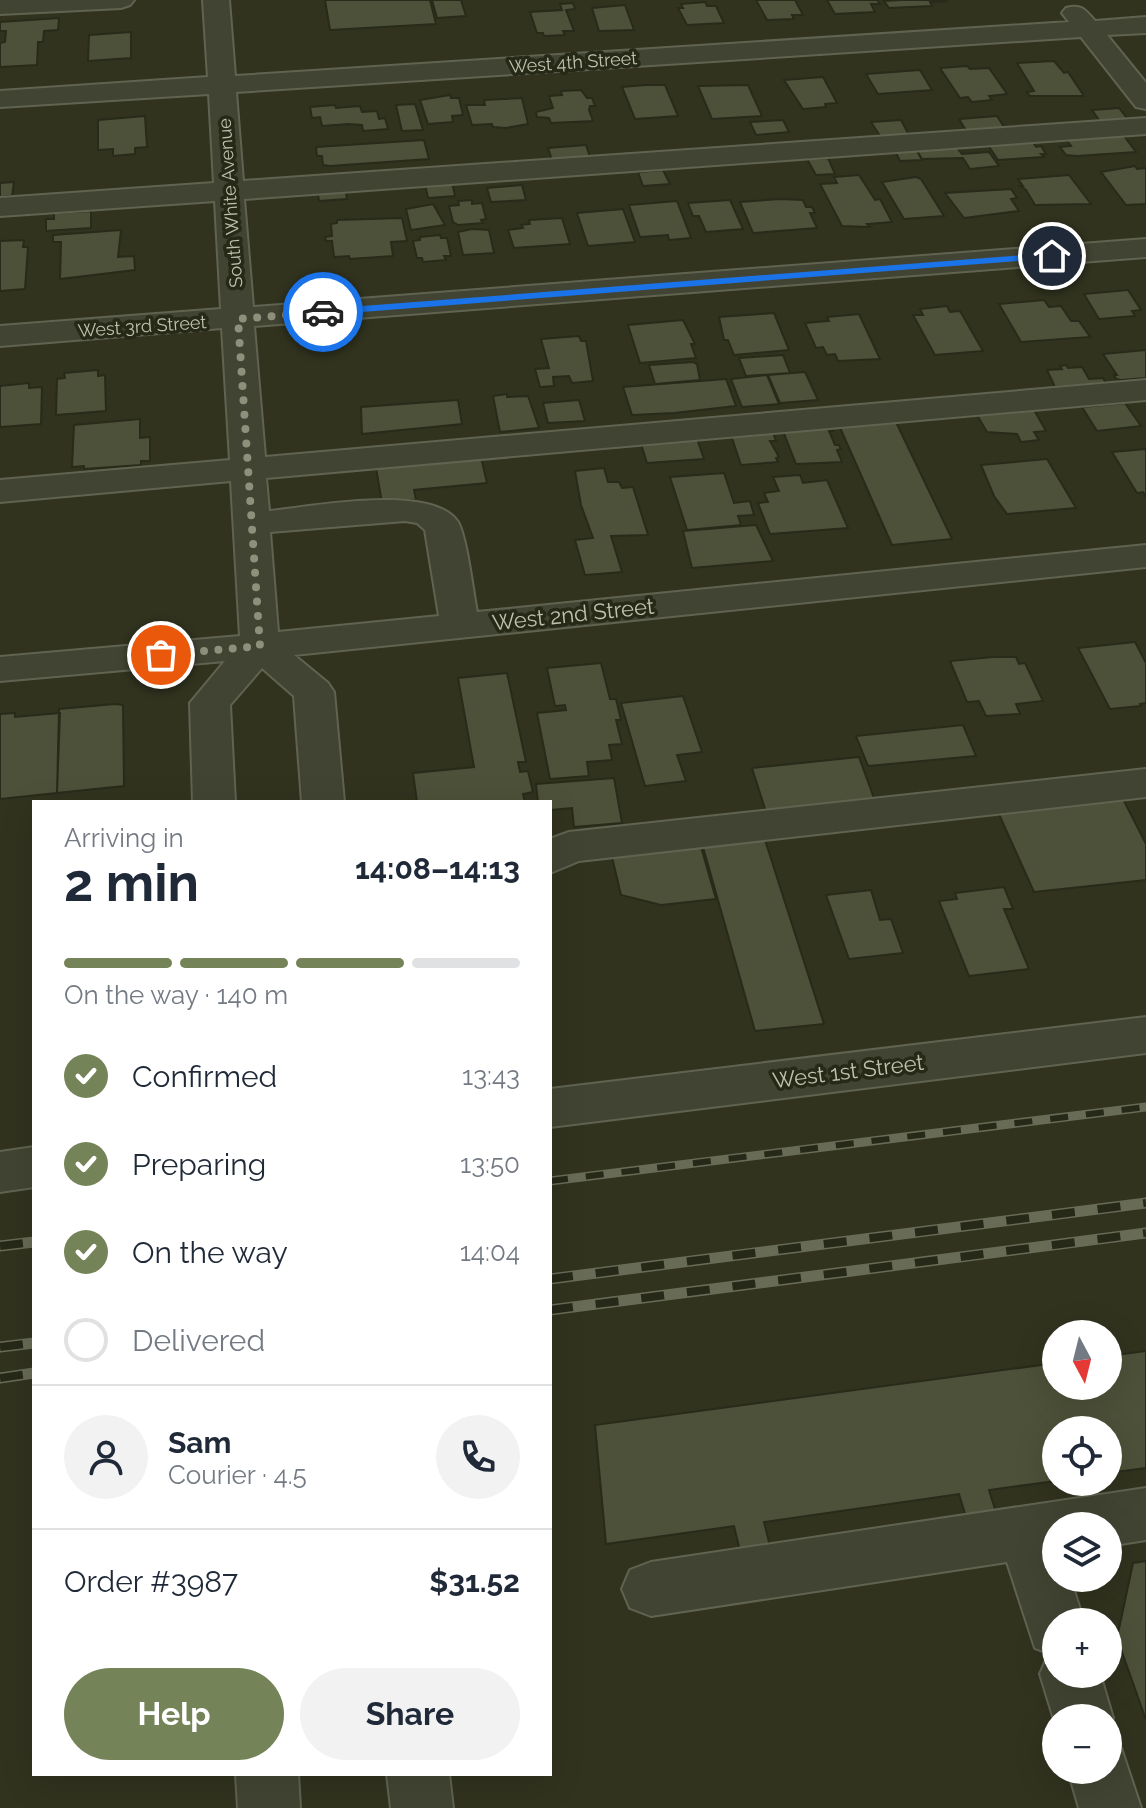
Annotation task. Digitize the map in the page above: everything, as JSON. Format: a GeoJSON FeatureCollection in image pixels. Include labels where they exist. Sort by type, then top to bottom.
{"type":"FeatureCollection","features":[{"type":"Feature","properties":{"kind":"street"},"geometry":{"type":"LineString","coordinates":[[0,6],[121,0]]}},
{"type":"Feature","properties":{"kind":"street","name":"South White Avenue"},"geometry":{"type":"LineString","coordinates":[[216,0],[260,646]]}},
{"type":"Feature","properties":{"kind":"street"},"geometry":{"type":"LineString","coordinates":[[1066,0],[1146,101]]}},
{"type":"Feature","properties":{"kind":"street","name":"West 4th Street"},"geometry":{"type":"LineString","coordinates":[[0,99],[1146,25]]}},
{"type":"Feature","properties":{"kind":"street"},"geometry":{"type":"LineString","coordinates":[[0,207],[1146,126]]}},
{"type":"Feature","properties":{"kind":"street","name":"West 3rd Street"},"geometry":{"type":"LineString","coordinates":[[0,336],[1146,248]]}},
{"type":"Feature","properties":{"kind":"street"},"geometry":{"type":"LineString","coordinates":[[0,491],[1146,390]]}},
{"type":"Feature","properties":{"kind":"street"},"geometry":{"type":"LineString","coordinates":[[253,523],[405,510],[429,515],[442,526],[460,626]]}},
{"type":"Feature","properties":{"kind":"street","name":"West 2nd Street"},"geometry":{"type":"LineString","coordinates":[[0,669],[260,646],[1146,556]]}},
{"type":"Feature","properties":{"kind":"street"},"geometry":{"type":"LineString","coordinates":[[214,800],[210,703],[260,646],[314,692],[323,800]]}},
{"type":"Feature","properties":{"kind":"street"},"geometry":{"type":"LineString","coordinates":[[552,857],[569,847],[1146,783]]}},
{"type":"Feature","properties":{"kind":"street","name":"West 1st Street"},"geometry":{"type":"LineString","coordinates":[[552,1105],[1146,1035]]}},
{"type":"Feature","properties":{"kind":"street"},"geometry":{"type":"LineString","coordinates":[[0,1172],[32,1167]]}},
{"type":"Feature","properties":{"kind":"street"},"geometry":{"type":"LineString","coordinates":[[1122,1518],[1146,1514]]}},
{"type":"Feature","properties":{"kind":"street"},"geometry":{"type":"LineString","coordinates":[[651,1589],[1042,1530]]}},
{"type":"Feature","properties":{"kind":"street"},"geometry":{"type":"LineString","coordinates":[[267,1776],[269,1808]]}},
{"type":"Feature","properties":{"kind":"street"},"geometry":{"type":"LineString","coordinates":[[418,1776],[422,1808]]}},
{"type":"Feature","properties":{"kind":"street"},"geometry":{"type":"LineString","coordinates":[[1103,1784],[1110,1808]]}},
{"type":"Feature","properties":{"kind":"building"},"geometry":{"type":"Polygon","coordinates":[[[325,0],[430,0],[436,24],[330,30],[325,0]]]}},
{"type":"Feature","properties":{"kind":"building"},"geometry":{"type":"Polygon","coordinates":[[[432,0],[461,0],[466,16],[437,18],[432,0]]]}},
{"type":"Feature","properties":{"kind":"building"},"geometry":{"type":"Polygon","coordinates":[[[756,0],[795,0],[803,15],[792,15],[794,19],[767,20],[756,0]]]}},
{"type":"Feature","properties":{"kind":"building"},"geometry":{"type":"Polygon","coordinates":[[[827,0],[877,0],[880,4],[871,4],[875,12],[835,14],[827,0]]]}},
{"type":"Feature","properties":{"kind":"building"},"geometry":{"type":"Polygon","coordinates":[[[884,1],[947,1],[930,2],[932,6],[889,8],[884,1]]]}},
{"type":"Feature","properties":{"kind":"building"},"geometry":{"type":"Polygon","coordinates":[[[705,2],[707,6],[716,6],[724,23],[687,25],[678,8],[683,8],[681,4],[705,2]]]}},
{"type":"Feature","properties":{"kind":"building"},"geometry":{"type":"Polygon","coordinates":[[[573,3],[575,9],[566,10],[574,31],[563,31],[565,35],[544,36],[537,33],[530,12],[562,10],[560,4],[573,3]]]}},
{"type":"Feature","properties":{"kind":"building"},"geometry":{"type":"Polygon","coordinates":[[[625,5],[634,30],[599,31],[592,8],[625,5]]]}},
{"type":"Feature","properties":{"kind":"building"},"geometry":{"type":"Polygon","coordinates":[[[59,18],[58,30],[44,31],[43,42],[38,42],[37,65],[0,67],[0,43],[5,42],[6,31],[0,31],[0,22],[59,18]]]}},
{"type":"Feature","properties":{"kind":"building"},"geometry":{"type":"Polygon","coordinates":[[[131,32],[131,58],[88,61],[89,35],[131,32]]]}},
{"type":"Feature","properties":{"kind":"building"},"geometry":{"type":"Polygon","coordinates":[[[1054,61],[1064,73],[1068,72],[1084,96],[1030,96],[1027,92],[1034,91],[1017,63],[1054,61]]]}},
{"type":"Feature","properties":{"kind":"building"},"geometry":{"type":"Polygon","coordinates":[[[967,66],[970,69],[989,68],[1007,94],[989,96],[992,100],[972,102],[968,97],[960,98],[940,68],[967,66]]]}},
{"type":"Feature","properties":{"kind":"building"},"geometry":{"type":"Polygon","coordinates":[[[920,70],[932,90],[878,94],[866,74],[920,70]]]}},
{"type":"Feature","properties":{"kind":"building"},"geometry":{"type":"Polygon","coordinates":[[[823,77],[837,103],[803,109],[784,80],[823,77]]]}},
{"type":"Feature","properties":{"kind":"building"},"geometry":{"type":"Polygon","coordinates":[[[665,85],[678,116],[635,119],[622,87],[665,85]]]}},
{"type":"Feature","properties":{"kind":"building"},"geometry":{"type":"Polygon","coordinates":[[[748,85],[762,116],[712,119],[698,86],[748,85]]]}},
{"type":"Feature","properties":{"kind":"building"},"geometry":{"type":"Polygon","coordinates":[[[581,90],[587,98],[592,98],[595,106],[590,106],[589,110],[593,121],[551,123],[549,118],[537,117],[536,112],[553,108],[549,96],[562,95],[561,91],[581,90]]]}},
{"type":"Feature","properties":{"kind":"building"},"geometry":{"type":"Polygon","coordinates":[[[450,95],[451,98],[459,98],[463,115],[452,116],[453,122],[428,124],[420,100],[450,95]]]}},
{"type":"Feature","properties":{"kind":"building"},"geometry":{"type":"Polygon","coordinates":[[[522,98],[528,124],[506,128],[493,127],[492,124],[472,125],[466,105],[485,105],[484,100],[522,98]]]}},
{"type":"Feature","properties":{"kind":"building"},"geometry":{"type":"Polygon","coordinates":[[[415,104],[423,130],[402,131],[396,105],[415,104]]]}},
{"type":"Feature","properties":{"kind":"building"},"geometry":{"type":"Polygon","coordinates":[[[335,105],[336,108],[360,106],[362,112],[377,111],[379,119],[385,118],[388,129],[363,131],[362,125],[348,124],[322,126],[320,117],[312,118],[310,107],[335,105]]]}},
{"type":"Feature","properties":{"kind":"building"},"geometry":{"type":"Polygon","coordinates":[[[1119,108],[1130,122],[1102,124],[1092,110],[1119,108]]]}},
{"type":"Feature","properties":{"kind":"building"},"geometry":{"type":"Polygon","coordinates":[[[145,116],[147,147],[135,148],[135,154],[113,156],[113,149],[98,150],[98,120],[145,116]]]}},
{"type":"Feature","properties":{"kind":"building"},"geometry":{"type":"Polygon","coordinates":[[[997,116],[1006,130],[967,132],[959,119],[997,116]]]}},
{"type":"Feature","properties":{"kind":"building"},"geometry":{"type":"Polygon","coordinates":[[[783,120],[789,132],[756,135],[750,122],[783,120]]]}},
{"type":"Feature","properties":{"kind":"building"},"geometry":{"type":"Polygon","coordinates":[[[901,120],[910,137],[882,139],[871,122],[901,120]]]}},
{"type":"Feature","properties":{"kind":"building"},"geometry":{"type":"Polygon","coordinates":[[[1121,132],[1136,152],[1077,156],[1066,155],[1060,147],[1071,146],[1064,137],[1121,132]]]}},
{"type":"Feature","properties":{"kind":"building"},"geometry":{"type":"Polygon","coordinates":[[[424,140],[429,159],[330,166],[323,165],[316,147],[424,140]]]}},
{"type":"Feature","properties":{"kind":"building"},"geometry":{"type":"Polygon","coordinates":[[[1033,142],[1036,147],[1041,146],[1046,154],[1041,154],[1044,157],[998,160],[988,145],[1033,142]]]}},
{"type":"Feature","properties":{"kind":"building"},"geometry":{"type":"Polygon","coordinates":[[[954,144],[962,154],[989,152],[999,166],[970,169],[963,158],[922,159],[915,147],[954,144]]]}},
{"type":"Feature","properties":{"kind":"building"},"geometry":{"type":"Polygon","coordinates":[[[586,145],[590,157],[552,160],[548,148],[586,145]]]}},
{"type":"Feature","properties":{"kind":"building"},"geometry":{"type":"Polygon","coordinates":[[[914,146],[922,160],[900,161],[893,147],[914,146]]]}},
{"type":"Feature","properties":{"kind":"building"},"geometry":{"type":"Polygon","coordinates":[[[828,158],[835,174],[816,175],[807,159],[828,158]]]}},
{"type":"Feature","properties":{"kind":"building"},"geometry":{"type":"Polygon","coordinates":[[[1135,166],[1137,169],[1146,168],[1146,204],[1126,205],[1101,172],[1135,166]]]}},
{"type":"Feature","properties":{"kind":"building"},"geometry":{"type":"Polygon","coordinates":[[[663,170],[670,184],[643,186],[638,172],[663,170]]]}},
{"type":"Feature","properties":{"kind":"building"},"geometry":{"type":"Polygon","coordinates":[[[859,175],[875,200],[880,199],[892,222],[867,224],[870,227],[842,226],[820,184],[837,183],[834,177],[859,175]]]}},
{"type":"Feature","properties":{"kind":"building"},"geometry":{"type":"Polygon","coordinates":[[[1069,175],[1091,204],[1035,205],[1018,179],[1069,175]]]}},
{"type":"Feature","properties":{"kind":"building"},"geometry":{"type":"Polygon","coordinates":[[[921,179],[944,216],[904,219],[882,182],[921,179]]]}},
{"type":"Feature","properties":{"kind":"building"},"geometry":{"type":"Polygon","coordinates":[[[14,182],[12,196],[0,197],[0,183],[14,182]]]}},
{"type":"Feature","properties":{"kind":"building"},"geometry":{"type":"Polygon","coordinates":[[[452,182],[455,196],[428,198],[425,184],[452,182]]]}},
{"type":"Feature","properties":{"kind":"building"},"geometry":{"type":"Polygon","coordinates":[[[522,185],[526,200],[491,202],[487,188],[522,185]]]}},
{"type":"Feature","properties":{"kind":"building"},"geometry":{"type":"Polygon","coordinates":[[[345,187],[347,199],[319,201],[317,188],[345,187]]]}},
{"type":"Feature","properties":{"kind":"building"},"geometry":{"type":"Polygon","coordinates":[[[1011,189],[1017,198],[1011,199],[1019,211],[964,218],[945,193],[1011,189]]]}},
{"type":"Feature","properties":{"kind":"building"},"geometry":{"type":"Polygon","coordinates":[[[472,200],[472,204],[482,203],[486,219],[481,220],[483,223],[458,225],[453,222],[449,206],[459,205],[458,201],[472,200]]]}},
{"type":"Feature","properties":{"kind":"building"},"geometry":{"type":"Polygon","coordinates":[[[730,200],[743,229],[706,232],[699,216],[693,216],[688,203],[730,200]]]}},
{"type":"Feature","properties":{"kind":"building"},"geometry":{"type":"Polygon","coordinates":[[[803,200],[806,207],[812,207],[815,213],[810,213],[817,228],[753,233],[740,202],[803,200]]]}},
{"type":"Feature","properties":{"kind":"building"},"geometry":{"type":"Polygon","coordinates":[[[677,201],[691,238],[669,240],[668,235],[640,237],[629,205],[677,201]]]}},
{"type":"Feature","properties":{"kind":"building"},"geometry":{"type":"Polygon","coordinates":[[[433,204],[445,225],[411,230],[406,209],[433,204]]]}},
{"type":"Feature","properties":{"kind":"building"},"geometry":{"type":"Polygon","coordinates":[[[623,209],[635,242],[588,246],[577,213],[623,209]]]}},
{"type":"Feature","properties":{"kind":"building"},"geometry":{"type":"Polygon","coordinates":[[[91,211],[91,228],[46,231],[46,219],[54,219],[54,213],[91,211]]]}},
{"type":"Feature","properties":{"kind":"building"},"geometry":{"type":"Polygon","coordinates":[[[402,218],[407,241],[391,242],[393,256],[334,257],[332,241],[326,241],[325,237],[332,236],[331,224],[337,223],[337,220],[402,218]]]}},
{"type":"Feature","properties":{"kind":"building"},"geometry":{"type":"Polygon","coordinates":[[[562,218],[570,244],[514,248],[508,230],[523,228],[521,225],[530,224],[529,220],[562,218]]]}},
{"type":"Feature","properties":{"kind":"building"},"geometry":{"type":"Polygon","coordinates":[[[121,230],[118,257],[134,256],[135,270],[60,279],[61,242],[53,242],[53,235],[121,230]]]}},
{"type":"Feature","properties":{"kind":"building"},"geometry":{"type":"Polygon","coordinates":[[[489,230],[494,253],[463,255],[458,232],[489,230]]]}},
{"type":"Feature","properties":{"kind":"building"},"geometry":{"type":"Polygon","coordinates":[[[440,235],[447,238],[451,256],[444,256],[446,260],[423,262],[422,258],[417,258],[413,241],[440,235]]]}},
{"type":"Feature","properties":{"kind":"building"},"geometry":{"type":"Polygon","coordinates":[[[24,240],[23,247],[28,247],[25,289],[0,291],[0,241],[24,240]]]}},
{"type":"Feature","properties":{"kind":"building"},"geometry":{"type":"Polygon","coordinates":[[[1128,290],[1141,310],[1132,311],[1135,316],[1099,319],[1084,294],[1128,290]]]}},
{"type":"Feature","properties":{"kind":"building"},"geometry":{"type":"Polygon","coordinates":[[[1044,300],[1049,307],[1061,306],[1071,321],[1079,321],[1090,337],[1021,342],[999,304],[1044,300]]]}},
{"type":"Feature","properties":{"kind":"building"},"geometry":{"type":"Polygon","coordinates":[[[947,306],[950,312],[960,311],[983,351],[935,355],[913,315],[923,315],[920,309],[947,306]]]}},
{"type":"Feature","properties":{"kind":"building"},"geometry":{"type":"Polygon","coordinates":[[[774,313],[789,350],[734,355],[728,340],[724,340],[719,317],[774,313]]]}},
{"type":"Feature","properties":{"kind":"building"},"geometry":{"type":"Polygon","coordinates":[[[859,314],[880,359],[838,361],[835,354],[827,355],[823,347],[816,348],[805,323],[859,314]]]}},
{"type":"Feature","properties":{"kind":"building"},"geometry":{"type":"Polygon","coordinates":[[[683,320],[695,344],[691,344],[696,358],[640,363],[628,325],[683,320]]]}},
{"type":"Feature","properties":{"kind":"building"},"geometry":{"type":"Polygon","coordinates":[[[579,336],[581,341],[586,341],[593,381],[572,383],[569,376],[553,377],[554,386],[540,387],[535,369],[549,368],[541,339],[579,336]]]}},
{"type":"Feature","properties":{"kind":"building"},"geometry":{"type":"Polygon","coordinates":[[[1146,350],[1146,378],[1116,379],[1114,375],[1117,375],[1103,354],[1146,350]]]}},
{"type":"Feature","properties":{"kind":"building"},"geometry":{"type":"Polygon","coordinates":[[[783,355],[790,373],[746,376],[739,358],[783,355]]]}},
{"type":"Feature","properties":{"kind":"building"},"geometry":{"type":"Polygon","coordinates":[[[697,364],[700,380],[655,384],[649,365],[697,364]]]}},
{"type":"Feature","properties":{"kind":"building"},"geometry":{"type":"Polygon","coordinates":[[[1066,365],[1068,368],[1082,367],[1089,379],[1103,378],[1106,383],[1055,387],[1047,370],[1062,369],[1060,366],[1066,365]]]}},
{"type":"Feature","properties":{"kind":"building"},"geometry":{"type":"Polygon","coordinates":[[[98,370],[98,376],[105,375],[106,411],[56,415],[57,379],[65,378],[64,373],[98,370]]]}},
{"type":"Feature","properties":{"kind":"building"},"geometry":{"type":"Polygon","coordinates":[[[805,372],[818,400],[780,403],[768,375],[805,372]]]}},
{"type":"Feature","properties":{"kind":"building"},"geometry":{"type":"Polygon","coordinates":[[[767,375],[779,404],[742,407],[731,379],[767,375]]]}},
{"type":"Feature","properties":{"kind":"building"},"geometry":{"type":"Polygon","coordinates":[[[726,379],[736,406],[674,413],[632,415],[623,387],[726,379]]]}},
{"type":"Feature","properties":{"kind":"building"},"geometry":{"type":"Polygon","coordinates":[[[29,383],[29,388],[42,387],[41,424],[0,427],[0,386],[29,383]]]}},
{"type":"Feature","properties":{"kind":"building"},"geometry":{"type":"Polygon","coordinates":[[[507,394],[507,397],[528,396],[539,428],[500,432],[493,396],[507,394]]]}},
{"type":"Feature","properties":{"kind":"building"},"geometry":{"type":"Polygon","coordinates":[[[458,400],[462,424],[362,434],[361,407],[458,400]]]}},
{"type":"Feature","properties":{"kind":"building"},"geometry":{"type":"Polygon","coordinates":[[[579,400],[585,421],[548,423],[543,403],[579,400]]]}},
{"type":"Feature","properties":{"kind":"building"},"geometry":{"type":"Polygon","coordinates":[[[1125,403],[1141,426],[1097,431],[1082,407],[1125,403]]]}},
{"type":"Feature","properties":{"kind":"building"},"geometry":{"type":"Polygon","coordinates":[[[1033,408],[1046,431],[1034,432],[1039,440],[1021,442],[1017,434],[987,432],[977,415],[1033,408]]]}},
{"type":"Feature","properties":{"kind":"building"},"geometry":{"type":"Polygon","coordinates":[[[894,418],[952,539],[892,545],[838,423],[894,418]]]}},
{"type":"Feature","properties":{"kind":"building"},"geometry":{"type":"Polygon","coordinates":[[[140,419],[140,438],[150,437],[150,461],[141,461],[141,465],[72,467],[74,425],[140,419]]]}},
{"type":"Feature","properties":{"kind":"building"},"geometry":{"type":"Polygon","coordinates":[[[831,427],[833,431],[829,431],[835,445],[841,449],[837,450],[842,462],[796,464],[783,431],[831,427]]]}},
{"type":"Feature","properties":{"kind":"building"},"geometry":{"type":"Polygon","coordinates":[[[773,433],[776,441],[770,441],[779,457],[776,458],[778,462],[741,465],[731,435],[773,433]]]}},
{"type":"Feature","properties":{"kind":"building"},"geometry":{"type":"Polygon","coordinates":[[[696,436],[704,459],[647,463],[640,441],[696,436]]]}},
{"type":"Feature","properties":{"kind":"building"},"geometry":{"type":"Polygon","coordinates":[[[1146,449],[1146,497],[1143,492],[1137,493],[1112,452],[1146,449]]]}},
{"type":"Feature","properties":{"kind":"building"},"geometry":{"type":"Polygon","coordinates":[[[480,453],[487,483],[414,490],[416,500],[382,503],[375,462],[480,453]]]}},
{"type":"Feature","properties":{"kind":"building"},"geometry":{"type":"Polygon","coordinates":[[[1047,459],[1076,508],[1007,514],[994,496],[981,465],[1047,459]]]}},
{"type":"Feature","properties":{"kind":"building"},"geometry":{"type":"Polygon","coordinates":[[[604,468],[608,482],[619,482],[622,488],[633,487],[648,535],[611,536],[622,572],[585,575],[575,540],[593,538],[581,505],[575,471],[604,468]]]}},
{"type":"Feature","properties":{"kind":"building"},"geometry":{"type":"Polygon","coordinates":[[[724,473],[734,503],[750,501],[754,515],[738,516],[741,525],[687,530],[670,477],[724,473]]]}},
{"type":"Feature","properties":{"kind":"building"},"geometry":{"type":"Polygon","coordinates":[[[800,475],[803,483],[827,480],[848,528],[770,534],[758,503],[768,502],[764,493],[779,491],[773,477],[800,475]]]}},
{"type":"Feature","properties":{"kind":"building"},"geometry":{"type":"Polygon","coordinates":[[[756,525],[773,561],[692,568],[683,531],[756,525]]]}},
{"type":"Feature","properties":{"kind":"building"},"geometry":{"type":"Polygon","coordinates":[[[1135,642],[1146,663],[1146,703],[1110,709],[1078,648],[1135,642]]]}},
{"type":"Feature","properties":{"kind":"building"},"geometry":{"type":"Polygon","coordinates":[[[1016,657],[1019,664],[1025,663],[1043,701],[1016,704],[1020,714],[986,716],[979,701],[967,702],[950,661],[1016,657]]]}},
{"type":"Feature","properties":{"kind":"building"},"geometry":{"type":"Polygon","coordinates":[[[601,663],[610,699],[616,699],[621,720],[616,720],[622,744],[609,745],[612,760],[587,762],[589,776],[550,779],[537,713],[566,710],[565,705],[555,706],[547,668],[601,663]]]}},
{"type":"Feature","properties":{"kind":"building"},"geometry":{"type":"Polygon","coordinates":[[[507,673],[526,762],[518,762],[520,772],[528,771],[533,792],[523,794],[524,800],[417,800],[413,773],[474,767],[458,678],[507,673]]]}},
{"type":"Feature","properties":{"kind":"building"},"geometry":{"type":"Polygon","coordinates":[[[683,696],[702,752],[677,755],[686,781],[645,786],[621,703],[683,696]]]}},
{"type":"Feature","properties":{"kind":"building"},"geometry":{"type":"Polygon","coordinates":[[[123,705],[124,786],[57,793],[59,709],[123,705]]]}},
{"type":"Feature","properties":{"kind":"building"},"geometry":{"type":"Polygon","coordinates":[[[15,713],[15,717],[60,713],[57,793],[0,799],[0,714],[15,713]]]}},
{"type":"Feature","properties":{"kind":"building"},"geometry":{"type":"Polygon","coordinates":[[[963,725],[976,756],[868,766],[856,736],[963,725]]]}},
{"type":"Feature","properties":{"kind":"building"},"geometry":{"type":"Polygon","coordinates":[[[859,757],[875,801],[766,812],[752,768],[859,757]]]}},
{"type":"Feature","properties":{"kind":"building"},"geometry":{"type":"Polygon","coordinates":[[[614,778],[622,823],[574,827],[572,808],[552,810],[552,800],[538,800],[536,784],[614,778]]]}},
{"type":"Feature","properties":{"kind":"building"},"geometry":{"type":"Polygon","coordinates":[[[1123,799],[1146,844],[1146,880],[1034,892],[998,812],[1123,799]]]}},
{"type":"Feature","properties":{"kind":"building"},"geometry":{"type":"Polygon","coordinates":[[[765,840],[824,1024],[755,1031],[703,847],[765,840]]]}},
{"type":"Feature","properties":{"kind":"building"},"geometry":{"type":"Polygon","coordinates":[[[701,847],[716,899],[661,905],[621,895],[612,857],[701,847]]]}},
{"type":"Feature","properties":{"kind":"building"},"geometry":{"type":"Polygon","coordinates":[[[1004,887],[1013,909],[1004,909],[1029,969],[969,976],[939,901],[957,899],[955,893],[1004,887]]]}},
{"type":"Feature","properties":{"kind":"building"},"geometry":{"type":"Polygon","coordinates":[[[871,890],[880,920],[891,919],[903,953],[849,959],[826,895],[871,890]]]}},
{"type":"Feature","properties":{"kind":"building"},"geometry":{"type":"Polygon","coordinates":[[[1146,1351],[1146,1468],[1122,1471],[1122,1416],[1042,1416],[1042,1483],[989,1490],[1000,1525],[970,1530],[959,1494],[764,1522],[773,1558],[743,1563],[734,1526],[606,1544],[595,1425],[1042,1365],[1042,1400],[1122,1400],[1122,1354],[1146,1351]]]}},
{"type":"Feature","properties":{"kind":"building"},"geometry":{"type":"Polygon","coordinates":[[[1146,1561],[1146,1720],[1122,1652],[1122,1615],[1133,1563],[1146,1561]]]}},
{"type":"Feature","properties":{"kind":"railway"},"geometry":{"type":"LineString","coordinates":[[552,1181],[1146,1107]]}},
{"type":"Feature","properties":{"kind":"railway"},"geometry":{"type":"LineString","coordinates":[[552,1279],[1146,1203]]}},
{"type":"Feature","properties":{"kind":"railway"},"geometry":{"type":"LineString","coordinates":[[552,1310],[1146,1233]]}},
{"type":"Feature","properties":{"kind":"railway"},"geometry":{"type":"LineString","coordinates":[[0,1246],[32,1242]]}},
{"type":"Feature","properties":{"kind":"railway"},"geometry":{"type":"LineString","coordinates":[[0,1347],[32,1343]]}},
{"type":"Feature","properties":{"kind":"railway"},"geometry":{"type":"LineString","coordinates":[[0,1378],[32,1373]]}},
{"type":"Feature","properties":{"kind":"way so far"},"geometry":{"type":"LineString","coordinates":[[161,655],[260,646],[238,319],[323,312]]}},
{"type":"Feature","properties":{"kind":"route"},"geometry":{"type":"LineString","coordinates":[[323,312],[1052,256]]}}]}
